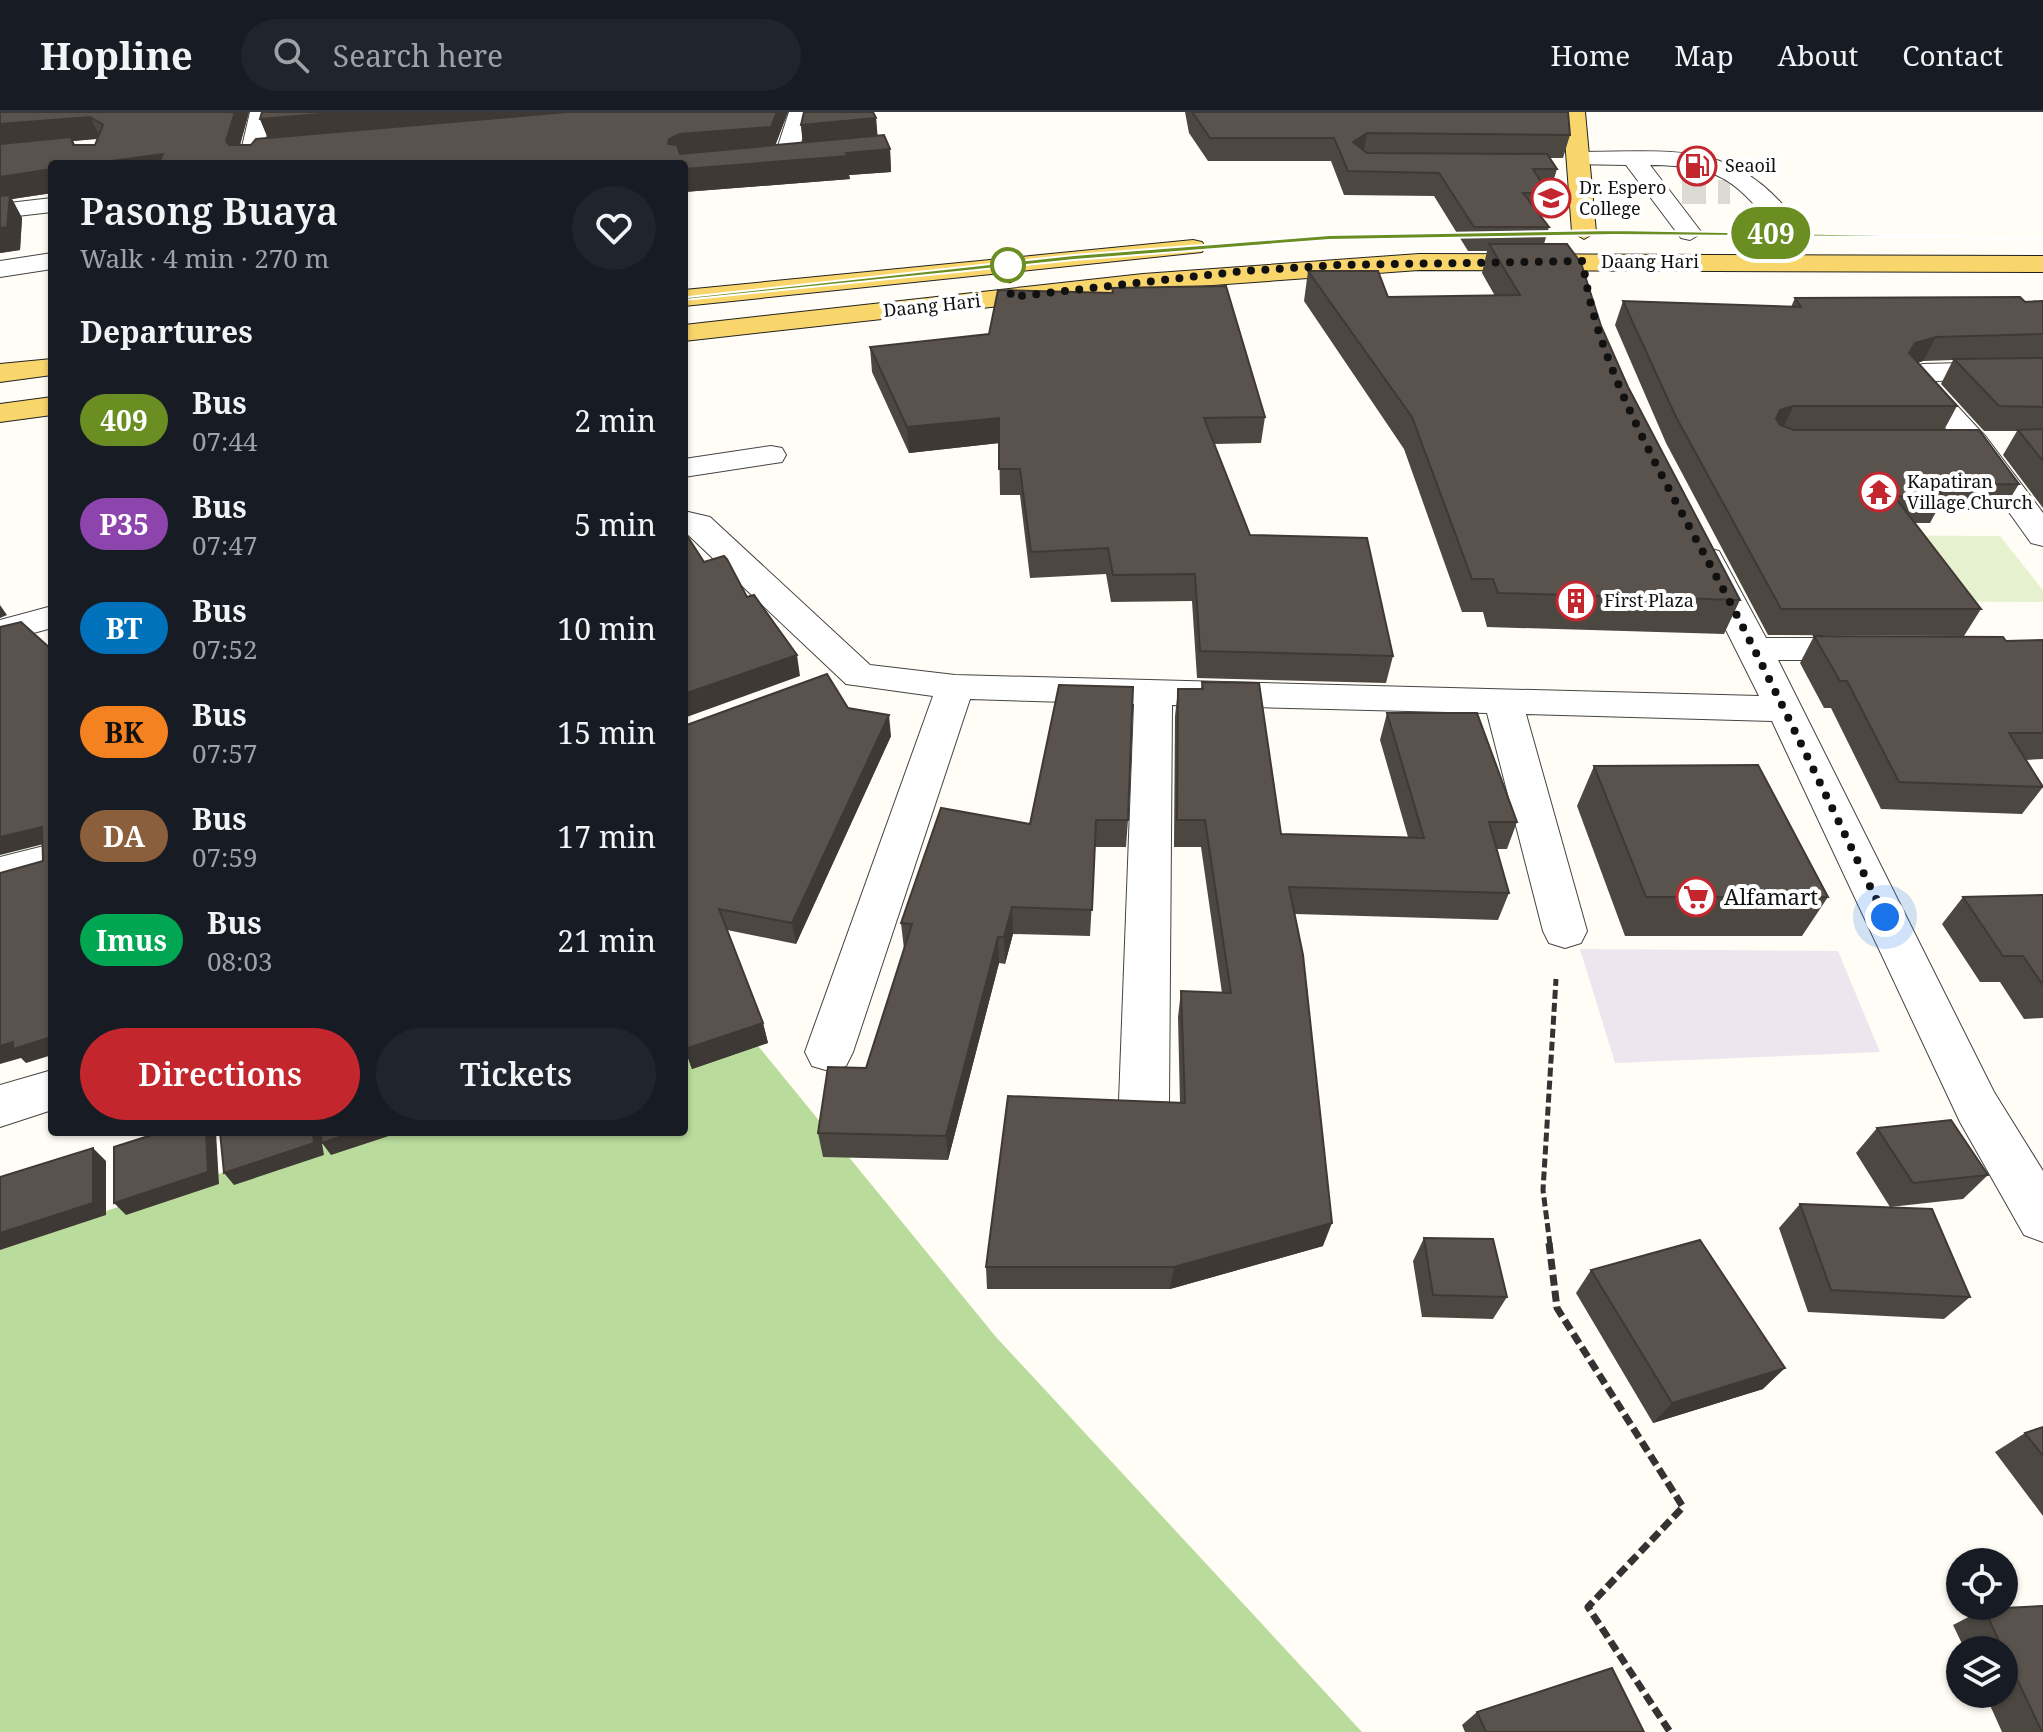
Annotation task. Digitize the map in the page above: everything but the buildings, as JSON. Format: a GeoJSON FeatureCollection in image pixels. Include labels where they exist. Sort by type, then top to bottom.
{"type":"FeatureCollection","features":[{"type":"Feature","properties":{"kind":"main road"},"geometry":{"type":"LineString","coordinates":[[1574,112],[1584,232]]}},
{"type":"Feature","properties":{"kind":"main road","name":"Daang Hari"},"geometry":{"type":"LineString","coordinates":[[1553,233],[1614,232]]}},
{"type":"Feature","properties":{"kind":"main road","name":"Daang Hari"},"geometry":{"type":"LineString","coordinates":[[1659,233],[1719,233]]}},
{"type":"Feature","properties":{"kind":"main road"},"geometry":{"type":"LineString","coordinates":[[1763,233],[1823,234]]}},
{"type":"Feature","properties":{"kind":"main road","name":"Daang Hari"},"geometry":{"type":"LineString","coordinates":[[688,298],[1218,245]]}},
{"type":"Feature","properties":{"kind":"main road","name":"Daang Hari"},"geometry":{"type":"LineString","coordinates":[[688,333],[1244,271],[1419,262],[2043,264]]}},
{"type":"Feature","properties":{"kind":"main road"},"geometry":{"type":"LineString","coordinates":[[0,373],[48,367]]}},
{"type":"Feature","properties":{"kind":"main road"},"geometry":{"type":"LineString","coordinates":[[0,413],[48,407]]}},
{"type":"Feature","properties":{"kind":"street"},"geometry":{"type":"LineString","coordinates":[[261,112],[250,158],[282,150]]}},
{"type":"Feature","properties":{"kind":"street"},"geometry":{"type":"LineString","coordinates":[[785,158],[800,112]]}},
{"type":"Feature","properties":{"kind":"street"},"geometry":{"type":"LineString","coordinates":[[756,160],[812,156]]}},
{"type":"Feature","properties":{"kind":"street"},"geometry":{"type":"LineString","coordinates":[[1634,160],[1690,233]]}},
{"type":"Feature","properties":{"kind":"street"},"geometry":{"type":"LineString","coordinates":[[1549,168],[1634,160],[1711,164],[1740,176],[1742,192],[1793,233]]}},
{"type":"Feature","properties":{"kind":"street"},"geometry":{"type":"LineString","coordinates":[[1657,192],[1682,192]]}},
{"type":"Feature","properties":{"kind":"street"},"geometry":{"type":"LineString","coordinates":[[0,211],[48,205]]}},
{"type":"Feature","properties":{"kind":"street"},"geometry":{"type":"LineString","coordinates":[[1583,261],[1587,293]]}},
{"type":"Feature","properties":{"kind":"street"},"geometry":{"type":"LineString","coordinates":[[0,269],[48,262]]}},
{"type":"Feature","properties":{"kind":"street"},"geometry":{"type":"LineString","coordinates":[[2042,534],[1975,443],[1915,379],[1915,374],[2043,370]]}},
{"type":"Feature","properties":{"kind":"street"},"geometry":{"type":"LineString","coordinates":[[1930,443],[2016,443]]}},
{"type":"Feature","properties":{"kind":"street"},"geometry":{"type":"LineString","coordinates":[[688,467],[771,455]]}},
{"type":"Feature","properties":{"kind":"street"},"geometry":{"type":"LineString","coordinates":[[688,522],[698,524],[859,676]]}},
{"type":"Feature","properties":{"kind":"street"},"geometry":{"type":"LineString","coordinates":[[1690,526],[1785,709],[1977,1107],[2043,1218]]}},
{"type":"Feature","properties":{"kind":"street"},"geometry":{"type":"LineString","coordinates":[[0,631],[48,618]]}},
{"type":"Feature","properties":{"kind":"street"},"geometry":{"type":"LineString","coordinates":[[1754,649],[1901,649]]}},
{"type":"Feature","properties":{"kind":"street"},"geometry":{"type":"LineString","coordinates":[[821,683],[859,676],[955,687],[1785,709]]}},
{"type":"Feature","properties":{"kind":"street"},"geometry":{"type":"LineString","coordinates":[[829,1052],[955,687]]}},
{"type":"Feature","properties":{"kind":"street"},"geometry":{"type":"LineString","coordinates":[[1144,1101],[1153,692]]}},
{"type":"Feature","properties":{"kind":"street"},"geometry":{"type":"LineString","coordinates":[[1503,701],[1565,931]]}},
{"type":"Feature","properties":{"kind":"street"},"geometry":{"type":"LineString","coordinates":[[0,873],[48,860]]}},
{"type":"Feature","properties":{"kind":"street"},"geometry":{"type":"LineString","coordinates":[[0,1106],[48,1091]]}},
{"type":"Feature","properties":{"kind":"path"},"geometry":{"type":"LineString","coordinates":[[1565,931],[1552,1001],[1543,1190],[1557,1308],[1683,1507],[1588,1607],[1670,1732]]}},
{"type":"Feature","properties":{"kind":"shaded area"},"geometry":{"type":"Polygon","coordinates":[[[1580,949],[1838,951],[1880,1052],[1615,1063],[1580,949]]]}},
{"type":"Feature","properties":{"kind":"green space"},"geometry":{"type":"Polygon","coordinates":[[[1812,535],[2000,536],[2043,590],[2043,602],[1856,601],[1812,535]]]}},
{"type":"Feature","properties":{"kind":"green space"},"geometry":{"type":"Polygon","coordinates":[[[750,1036],[996,1337],[1362,1732],[0,1732],[0,1246],[333,1136],[688,1136],[688,1039],[750,1036]]]}},
{"type":"Feature","properties":{"kind":"tunnel"},"geometry":{"type":"LineString","coordinates":[[1682,192],[1730,192]]}},
{"type":"Feature","properties":{"kind":"bus line","name":"409"},"geometry":{"type":"LineString","coordinates":[[688,298],[1074,257],[1329,238],[1614,232],[2043,238]]}},
{"type":"Feature","properties":{"kind":"place","name":"Seaoil"},"geometry":{"type":"Point","coordinates":[1697,166]}},
{"type":"Feature","properties":{"kind":"place","name":"Dr. Espero College"},"geometry":{"type":"Point","coordinates":[1551,198]}},
{"type":"Feature","properties":{"kind":"place","name":"Kapatiran Village Church"},"geometry":{"type":"Point","coordinates":[1879,492]}},
{"type":"Feature","properties":{"kind":"place","name":"First Plaza"},"geometry":{"type":"Point","coordinates":[1576,601]}},
{"type":"Feature","properties":{"kind":"place","name":"Alfamart"},"geometry":{"type":"Point","coordinates":[1696,897]}},
{"type":"Feature","properties":{"kind":"route"},"geometry":{"type":"LineString","coordinates":[[1008,265],[1011,297],[1244,271],[1339,265],[1583,261],[1587,293],[1607,354],[1655,459],[1785,709],[1885,917]]}}]}
